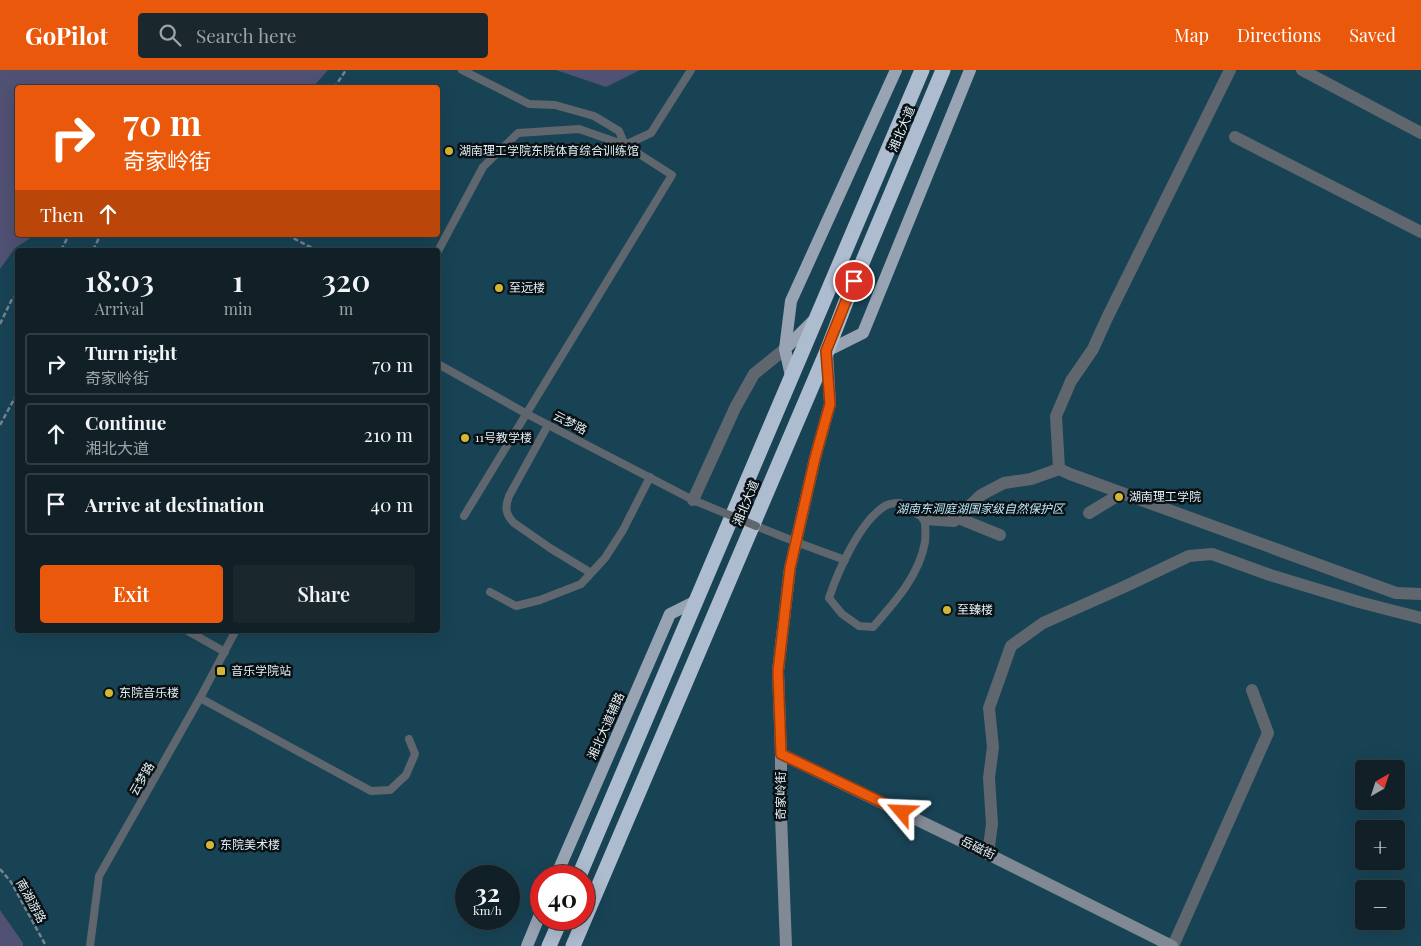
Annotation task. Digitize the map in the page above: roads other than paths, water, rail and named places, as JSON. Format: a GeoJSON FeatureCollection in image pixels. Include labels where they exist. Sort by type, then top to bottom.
{"type":"FeatureCollection","features":[{"type":"Feature","properties":{"kind":"highway","name":"湘北大道"},"geometry":{"type":"LineString","coordinates":[[584,865],[922,70]]}},
{"type":"Feature","properties":{"kind":"highway","name":"湘北大道"},"geometry":{"type":"LineString","coordinates":[[573,946],[826,351],[943,70]]}},
{"type":"Feature","properties":{"kind":"highway"},"geometry":{"type":"LineString","coordinates":[[550,946],[557,930]]}},
{"type":"Feature","properties":{"kind":"main road"},"geometry":{"type":"LineString","coordinates":[[791,376],[785,349],[791,301],[896,70]]}},
{"type":"Feature","properties":{"kind":"main road"},"geometry":{"type":"LineString","coordinates":[[826,351],[863,332],[970,70]]}},
{"type":"Feature","properties":{"kind":"main road"},"geometry":{"type":"LineString","coordinates":[[785,349],[816,319]]}},
{"type":"Feature","properties":{"kind":"main road","name":"湘北大道辅路"},"geometry":{"type":"LineString","coordinates":[[561,865],[670,614],[696,601]]}},
{"type":"Feature","properties":{"kind":"main road"},"geometry":{"type":"LineString","coordinates":[[527,946],[534,930]]}},
{"type":"Feature","properties":{"kind":"street"},"geometry":{"type":"LineString","coordinates":[[1059,469],[1056,416],[1059,407],[1071,381],[1093,349],[1230,70]]}},
{"type":"Feature","properties":{"kind":"street"},"geometry":{"type":"LineString","coordinates":[[1302,70],[1421,133]]}},
{"type":"Feature","properties":{"kind":"street"},"geometry":{"type":"LineString","coordinates":[[1236,137],[1421,232]]}},
{"type":"Feature","properties":{"kind":"street"},"geometry":{"type":"LineString","coordinates":[[693,500],[735,408],[754,374],[785,349]]}},
{"type":"Feature","properties":{"kind":"street","name":"奇家岭街"},"geometry":{"type":"LineString","coordinates":[[786,946],[778,671],[788,587],[796,542],[815,458],[830,404],[826,351]]}},
{"type":"Feature","properties":{"kind":"street"},"geometry":{"type":"LineString","coordinates":[[925,519],[954,522],[981,495],[1004,482],[1031,479],[1059,469],[1396,593],[1421,594]]}},
{"type":"Feature","properties":{"kind":"street"},"geometry":{"type":"LineString","coordinates":[[1089,513],[1122,493]]}},
{"type":"Feature","properties":{"kind":"street"},"geometry":{"type":"LineString","coordinates":[[958,518],[1000,535]]}},
{"type":"Feature","properties":{"kind":"street"},"geometry":{"type":"LineString","coordinates":[[988,854],[992,824],[989,778],[993,747],[989,708],[1011,646],[1043,623],[1189,556],[1212,554],[1270,575],[1421,618]]}},
{"type":"Feature","properties":{"kind":"street"},"geometry":{"type":"LineString","coordinates":[[1173,946],[1268,733],[1252,690]]}},
{"type":"Feature","properties":{"kind":"street","name":"岳磁街"},"geometry":{"type":"LineString","coordinates":[[781,754],[1173,946]]}},
{"type":"Feature","properties":{"kind":"lane"},"geometry":{"type":"LineString","coordinates":[[462,70],[529,104],[555,104],[594,116],[619,131],[625,145]]}},
{"type":"Feature","properties":{"kind":"lane"},"geometry":{"type":"LineString","coordinates":[[625,145],[651,132],[691,70]]}},
{"type":"Feature","properties":{"kind":"lane"},"geometry":{"type":"LineString","coordinates":[[440,248],[483,167],[518,133],[579,129],[625,145],[672,174],[464,516]]}},
{"type":"Feature","properties":{"kind":"lane","name":"云梦路"},"geometry":{"type":"LineString","coordinates":[[440,365],[527,414],[693,500],[845,560]]}},
{"type":"Feature","properties":{"kind":"lane"},"geometry":{"type":"LineString","coordinates":[[548,425],[509,496],[506,512],[510,519],[550,548],[591,573]]}},
{"type":"Feature","properties":{"kind":"lane"},"geometry":{"type":"LineString","coordinates":[[490,592],[516,606],[540,600],[581,584],[605,558],[623,530],[650,477]]}},
{"type":"Feature","properties":{"kind":"lane"},"geometry":{"type":"LineString","coordinates":[[900,502],[925,519],[925,541],[915,570],[901,594],[872,627],[859,626],[842,614],[830,598],[845,560],[873,515],[887,505],[900,502]]}},
{"type":"Feature","properties":{"kind":"lane"},"geometry":{"type":"LineString","coordinates":[[191,633],[225,652]]}},
{"type":"Feature","properties":{"kind":"lane","name":"云梦路"},"geometry":{"type":"LineString","coordinates":[[90,946],[99,876],[200,698],[234,633]]}},
{"type":"Feature","properties":{"kind":"lane"},"geometry":{"type":"LineString","coordinates":[[200,698],[371,791],[390,790],[406,774],[415,754],[409,738]]}},
{"type":"Feature","properties":{"kind":"place","name":"湖南理工学院东院体育综合训练馆"},"geometry":{"type":"Point","coordinates":[449,151]}},
{"type":"Feature","properties":{"kind":"place","name":"至远楼"},"geometry":{"type":"Point","coordinates":[499,288]}},
{"type":"Feature","properties":{"kind":"place","name":"11号教学楼"},"geometry":{"type":"Point","coordinates":[465,438]}},
{"type":"Feature","properties":{"kind":"place","name":"湖南理工学院"},"geometry":{"type":"Point","coordinates":[1119,497]}},
{"type":"Feature","properties":{"kind":"place","name":"至臻楼"},"geometry":{"type":"Point","coordinates":[947,610]}},
{"type":"Feature","properties":{"kind":"place","name":"音乐学院站"},"geometry":{"type":"Point","coordinates":[221,671]}},
{"type":"Feature","properties":{"kind":"place","name":"东院音乐楼"},"geometry":{"type":"Point","coordinates":[109,693]}},
{"type":"Feature","properties":{"kind":"place","name":"东院美术楼"},"geometry":{"type":"Point","coordinates":[210,845]}},
{"type":"Feature","properties":{"kind":"park label","name":"湖南东洞庭湖国家级自然保护区"},"geometry":{"type":"Point","coordinates":[980,509]}}]}
